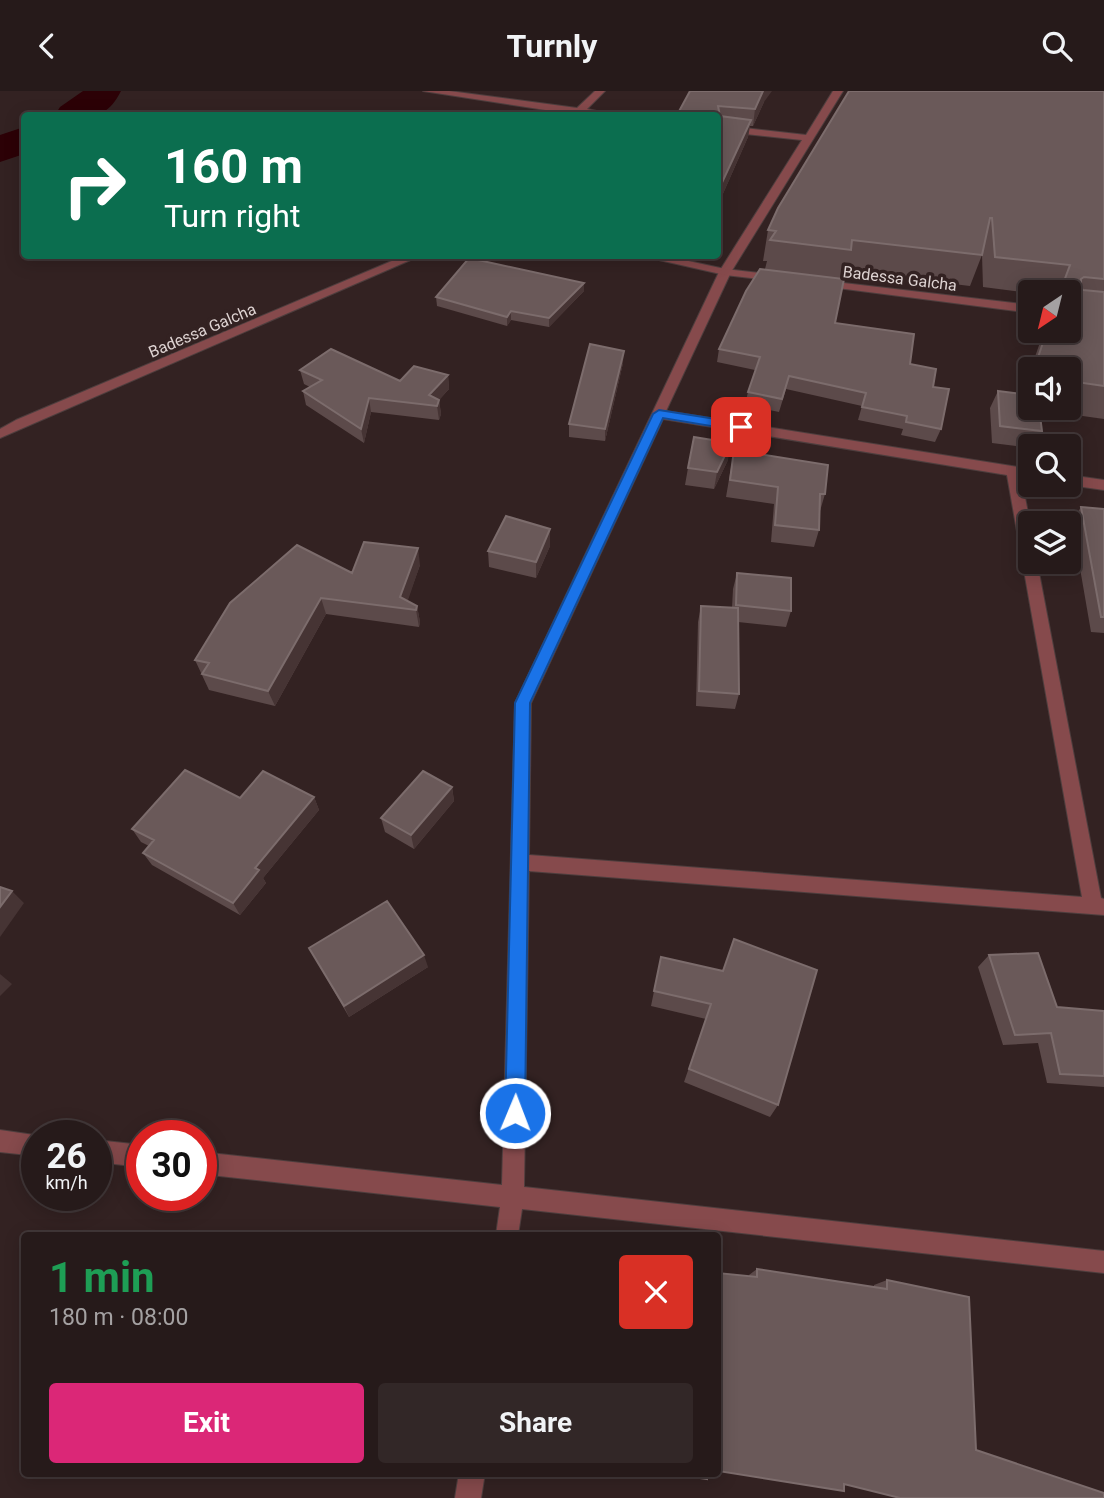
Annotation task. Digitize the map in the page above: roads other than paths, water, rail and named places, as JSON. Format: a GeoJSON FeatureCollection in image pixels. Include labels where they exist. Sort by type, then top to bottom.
{"type":"FeatureCollection","features":[{"type":"Feature","properties":{"kind":"street"},"geometry":{"type":"LineString","coordinates":[[428,91],[482,95],[578,112],[600,91]]}},
{"type":"Feature","properties":{"kind":"street"},"geometry":{"type":"LineString","coordinates":[[507,1232],[513,1197],[523,703],[725,272],[838,91]]}},
{"type":"Feature","properties":{"kind":"street"},"geometry":{"type":"LineString","coordinates":[[721,128],[808,138]]}},
{"type":"Feature","properties":{"kind":"street","name":"Badessa Galcha"},"geometry":{"type":"LineString","coordinates":[[0,434],[408,259]]}},
{"type":"Feature","properties":{"kind":"street"},"geometry":{"type":"LineString","coordinates":[[662,259],[725,272],[795,281]]}},
{"type":"Feature","properties":{"kind":"street","name":"Badessa Galcha"},"geometry":{"type":"LineString","coordinates":[[809,282],[1018,307]]}},
{"type":"Feature","properties":{"kind":"street"},"geometry":{"type":"LineString","coordinates":[[659,414],[1018,472]]}},
{"type":"Feature","properties":{"kind":"street"},"geometry":{"type":"LineString","coordinates":[[520,862],[1099,907],[1013,471]]}},
{"type":"Feature","properties":{"kind":"street"},"geometry":{"type":"LineString","coordinates":[[1081,482],[1104,485]]}},
{"type":"Feature","properties":{"kind":"street"},"geometry":{"type":"LineString","coordinates":[[0,1141],[21,1143]]}},
{"type":"Feature","properties":{"kind":"street"},"geometry":{"type":"LineString","coordinates":[[217,1165],[1104,1262]]}},
{"type":"Feature","properties":{"kind":"street"},"geometry":{"type":"LineString","coordinates":[[468,1498],[471,1477]]}},
{"type":"Feature","properties":{"kind":"waterway"},"geometry":{"type":"LineString","coordinates":[[79,112],[96,102],[102,91]]}},
{"type":"Feature","properties":{"kind":"waterway"},"geometry":{"type":"LineString","coordinates":[[0,150],[21,140]]}}]}
